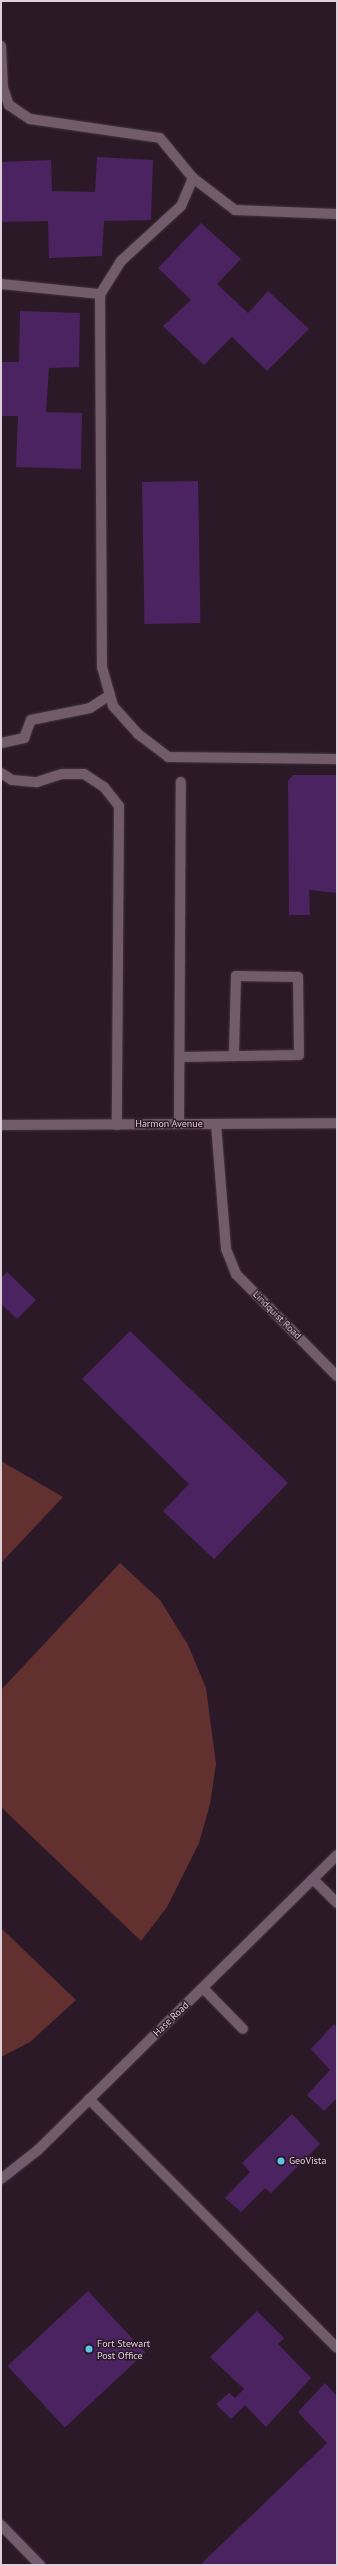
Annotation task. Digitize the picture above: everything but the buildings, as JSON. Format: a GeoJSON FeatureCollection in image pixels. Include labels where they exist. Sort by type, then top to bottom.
{"type":"FeatureCollection","features":[{"type":"Feature","properties":{"kind":"street"},"geometry":{"type":"LineString","coordinates":[[1,46],[3,88],[8,105],[43,122],[127,131],[160,138],[193,178],[235,210],[337,214]]}},
{"type":"Feature","properties":{"kind":"street"},"geometry":{"type":"LineString","coordinates":[[193,178],[181,206],[121,261],[100,294],[102,667],[113,706],[138,734],[168,757],[337,759]]}},
{"type":"Feature","properties":{"kind":"street"},"geometry":{"type":"LineString","coordinates":[[1,284],[100,294]]}},
{"type":"Feature","properties":{"kind":"street"},"geometry":{"type":"LineString","coordinates":[[1,743],[24,738],[31,720],[90,708],[110,695]]}},
{"type":"Feature","properties":{"kind":"street"},"geometry":{"type":"LineString","coordinates":[[1,773],[12,780],[37,782],[62,774],[84,774],[104,787],[119,806],[117,1124]]}},
{"type":"Feature","properties":{"kind":"street"},"geometry":{"type":"LineString","coordinates":[[179,1124],[181,1057],[181,782]]}},
{"type":"Feature","properties":{"kind":"street"},"geometry":{"type":"LineString","coordinates":[[181,1057],[234,1054],[299,1055],[298,977],[236,976],[234,1054]]}},
{"type":"Feature","properties":{"kind":"street","name":"Harmon Avenue"},"geometry":{"type":"LineString","coordinates":[[1,1125],[337,1123]]}},
{"type":"Feature","properties":{"kind":"street","name":"Lindquist Road"},"geometry":{"type":"LineString","coordinates":[[216,1124],[226,1249],[236,1274],[337,1376]]}},
{"type":"Feature","properties":{"kind":"street","name":"Hase Road"},"geometry":{"type":"LineString","coordinates":[[1,2180],[38,2150],[88,2099],[314,1880],[337,1855]]}},
{"type":"Feature","properties":{"kind":"street"},"geometry":{"type":"LineString","coordinates":[[314,1880],[337,1903]]}},
{"type":"Feature","properties":{"kind":"street"},"geometry":{"type":"LineString","coordinates":[[203,1988],[243,2029]]}},
{"type":"Feature","properties":{"kind":"street"},"geometry":{"type":"LineString","coordinates":[[88,2099],[337,2348]]}},
{"type":"Feature","properties":{"kind":"street"},"geometry":{"type":"LineString","coordinates":[[1,2525],[40,2565]]}},
{"type":"Feature","properties":{"kind":"shaded area"},"geometry":{"type":"Polygon","coordinates":[[[1,1461],[63,1497],[1,1563],[1,1461]]]}},
{"type":"Feature","properties":{"kind":"shaded area"},"geometry":{"type":"Polygon","coordinates":[[[120,1563],[160,1600],[188,1645],[206,1688],[216,1764],[210,1804],[199,1843],[167,1907],[141,1941],[1,1807],[1,1690],[120,1563]]]}},
{"type":"Feature","properties":{"kind":"shaded area"},"geometry":{"type":"Polygon","coordinates":[[[1,1928],[76,2000],[30,2042],[1,2057],[1,1928]]]}},
{"type":"Feature","properties":{"kind":"place","name":"GeoVista"},"geometry":{"type":"Point","coordinates":[281,2161]}},
{"type":"Feature","properties":{"kind":"place","name":"Fort Stewart Post Office"},"geometry":{"type":"Point","coordinates":[89,2349]}}]}
